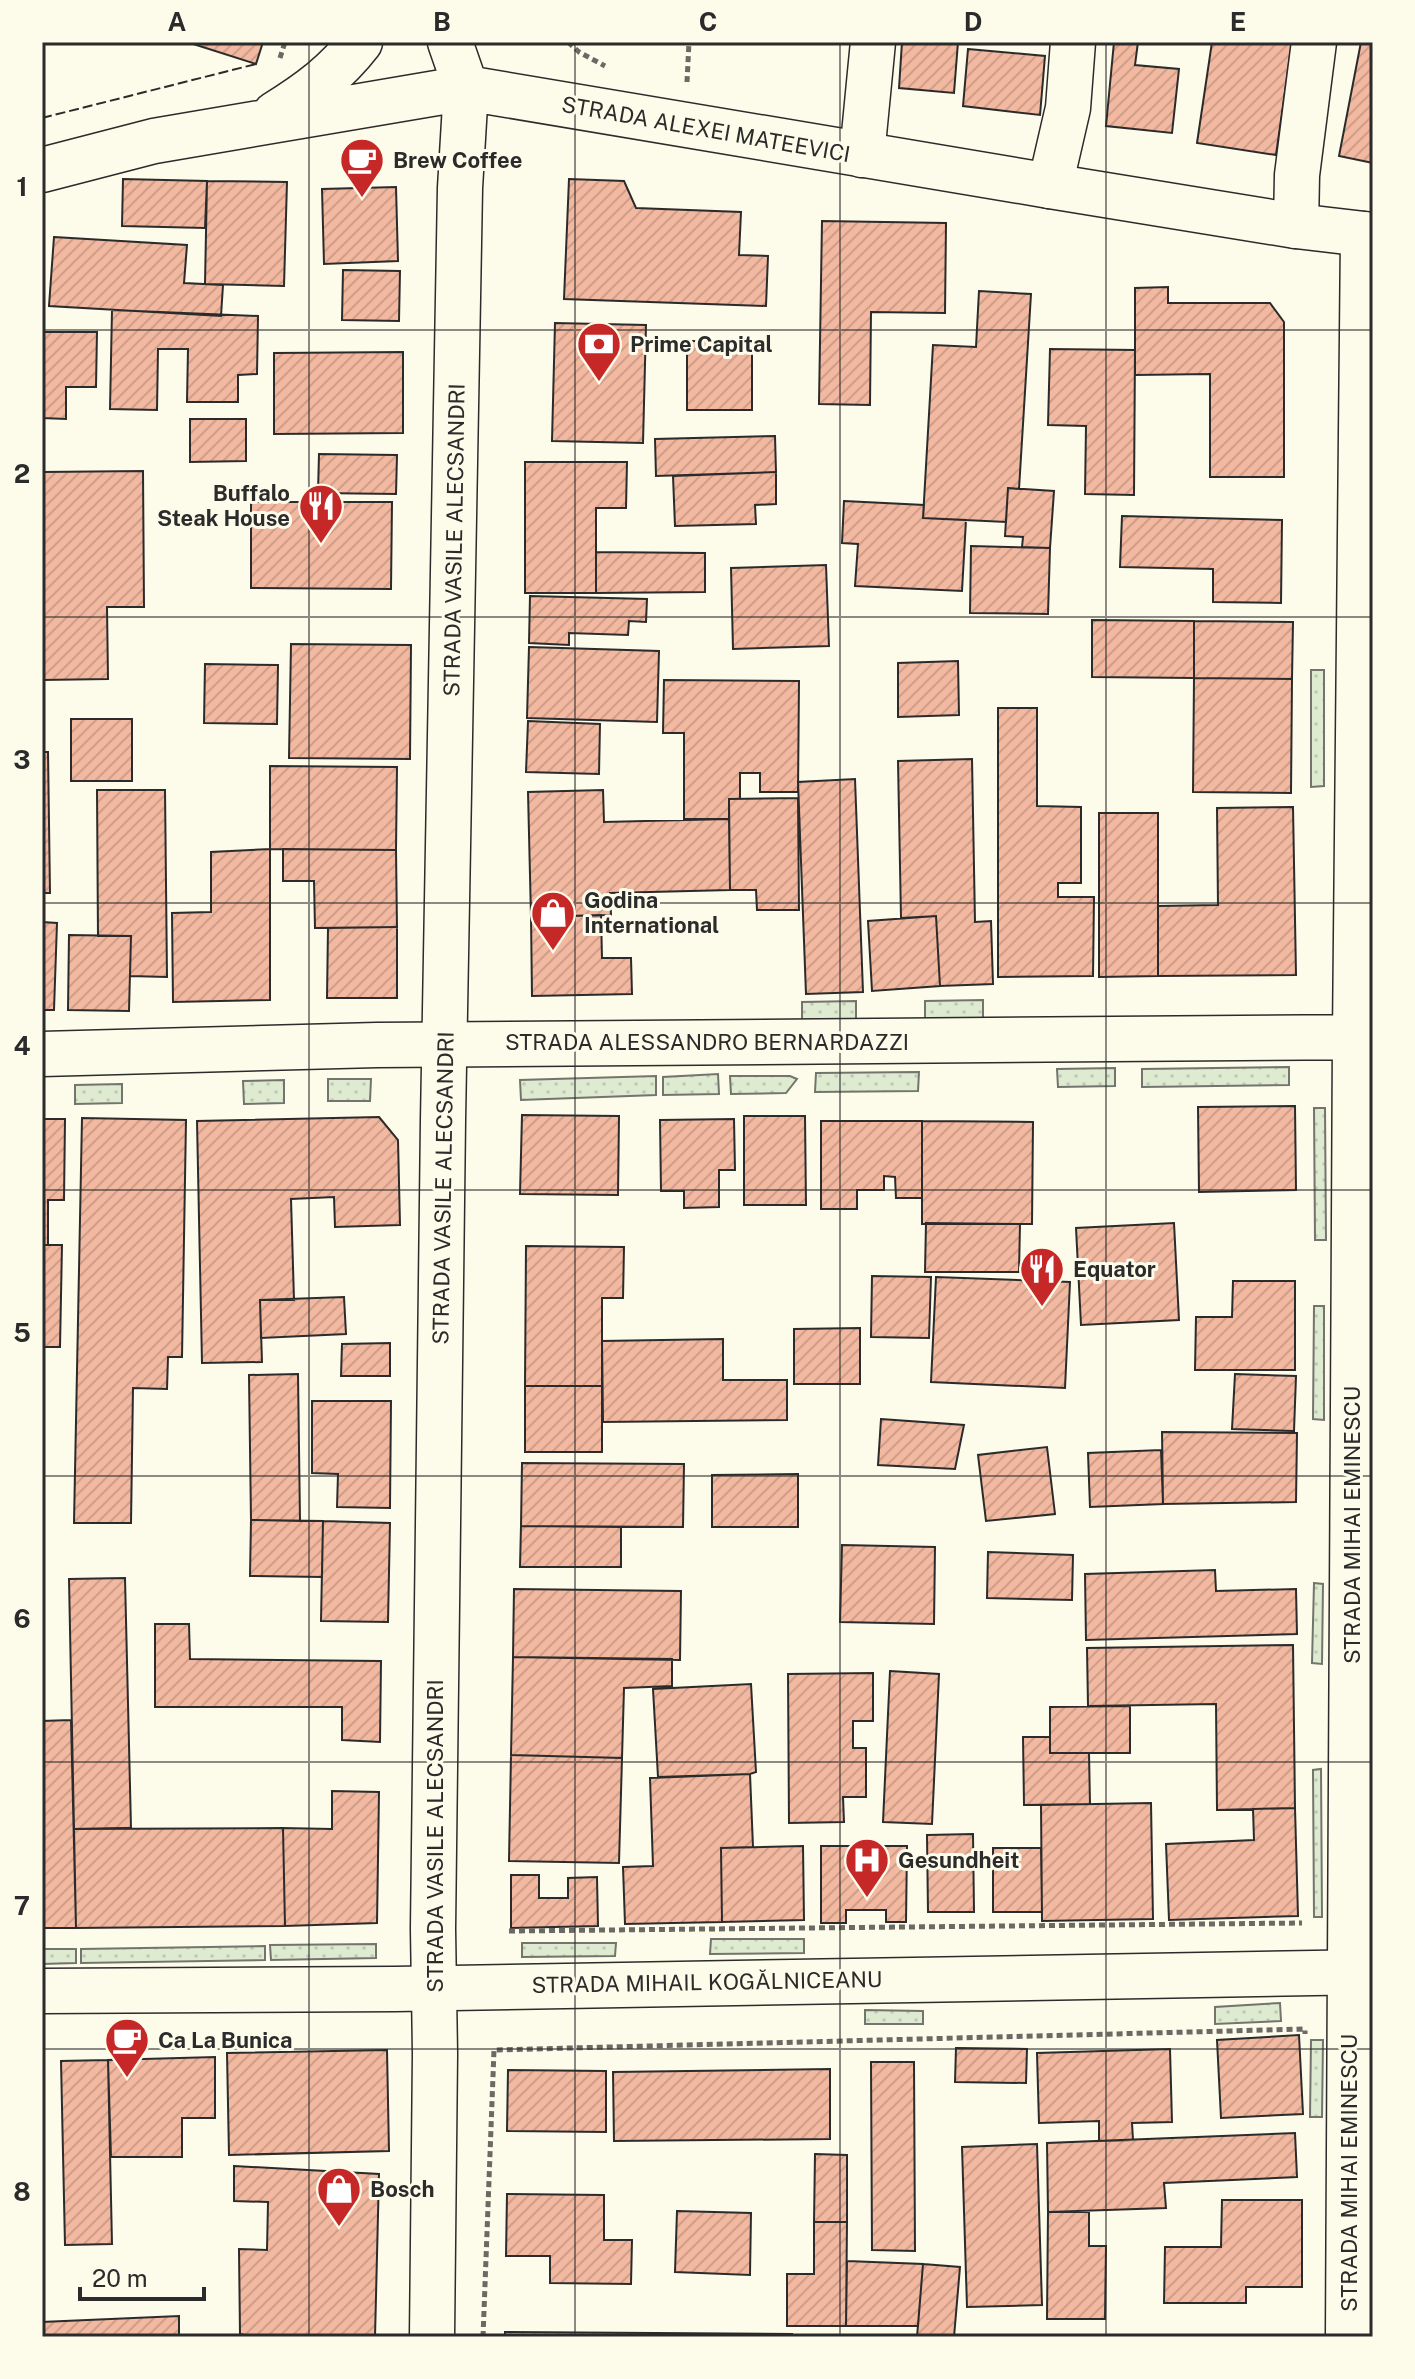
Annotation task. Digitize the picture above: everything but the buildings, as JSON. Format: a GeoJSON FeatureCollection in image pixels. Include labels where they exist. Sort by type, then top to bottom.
{"type":"FeatureCollection","features":[{"type":"Feature","properties":{"kind":"main road"},"geometry":{"type":"LineString","coordinates":[[260,124],[317,88],[341,66],[360,42]]}},
{"type":"Feature","properties":{"kind":"main road","name":"STRADA VASILE ALECSANDRI"},"geometry":{"type":"LineString","coordinates":[[432,2337],[433,1986],[445,1044],[460,188],[466,88],[450,42]]}},
{"type":"Feature","properties":{"kind":"main road"},"geometry":{"type":"LineString","coordinates":[[862,155],[873,42]]}},
{"type":"Feature","properties":{"kind":"main road"},"geometry":{"type":"LineString","coordinates":[[1050,186],[1068,108],[1073,42]]}},
{"type":"Feature","properties":{"kind":"main road"},"geometry":{"type":"LineString","coordinates":[[1296,226],[1297,175],[1314,42]]}},
{"type":"Feature","properties":{"kind":"main road","name":"STRADA ALEXEI MATEEVICI"},"geometry":{"type":"LineString","coordinates":[[42,170],[154,141],[466,88],[1296,226],[1368,234]]}},
{"type":"Feature","properties":{"kind":"main road","name":"STRADA MIHAI EMINESCU"},"geometry":{"type":"LineString","coordinates":[[1348,2337],[1361,1972],[1368,234]]}},
{"type":"Feature","properties":{"kind":"main road","name":"STRADA ALESSANDRO BERNARDAZZI"},"geometry":{"type":"LineString","coordinates":[[42,1054],[445,1044],[1364,1037]]}},
{"type":"Feature","properties":{"kind":"main road","name":"STRADA MIHAIL KOGĂLNICEANU"},"geometry":{"type":"LineString","coordinates":[[42,1991],[1361,1972]]}},
{"type":"Feature","properties":{"kind":"path"},"geometry":{"type":"LineString","coordinates":[[687,87],[689,42]]}},
{"type":"Feature","properties":{"kind":"path"},"geometry":{"type":"LineString","coordinates":[[509,1931],[1302,1923]]}},
{"type":"Feature","properties":{"kind":"path"},"geometry":{"type":"LineString","coordinates":[[483,2337],[494,2050],[1305,2029]]}},
{"type":"Feature","properties":{"kind":"green space"},"geometry":{"type":"Polygon","coordinates":[[[1311,670],[1324,670],[1324,786],[1311,787],[1311,670]]]}},
{"type":"Feature","properties":{"kind":"green space"},"geometry":{"type":"Polygon","coordinates":[[[983,1000],[983,1018],[925,1019],[925,1001],[983,1000]]]}},
{"type":"Feature","properties":{"kind":"green space"},"geometry":{"type":"Polygon","coordinates":[[[856,1001],[856,1022],[802,1022],[802,1002],[856,1001]]]}},
{"type":"Feature","properties":{"kind":"green space"},"geometry":{"type":"Polygon","coordinates":[[[1289,1067],[1289,1085],[1142,1087],[1142,1069],[1289,1067]]]}},
{"type":"Feature","properties":{"kind":"green space"},"geometry":{"type":"Polygon","coordinates":[[[1115,1068],[1115,1086],[1058,1087],[1057,1069],[1115,1068]]]}},
{"type":"Feature","properties":{"kind":"green space"},"geometry":{"type":"Polygon","coordinates":[[[919,1072],[918,1091],[815,1092],[816,1073],[919,1072]]]}},
{"type":"Feature","properties":{"kind":"green space"},"geometry":{"type":"Polygon","coordinates":[[[718,1074],[719,1094],[663,1095],[663,1077],[718,1074]]]}},
{"type":"Feature","properties":{"kind":"green space"},"geometry":{"type":"Polygon","coordinates":[[[656,1076],[656,1095],[521,1100],[520,1080],[656,1076]]]}},
{"type":"Feature","properties":{"kind":"green space"},"geometry":{"type":"Polygon","coordinates":[[[730,1076],[790,1076],[797,1079],[786,1093],[731,1094],[730,1076]]]}},
{"type":"Feature","properties":{"kind":"green space"},"geometry":{"type":"Polygon","coordinates":[[[328,1079],[371,1079],[370,1101],[328,1101],[328,1079]]]}},
{"type":"Feature","properties":{"kind":"green space"},"geometry":{"type":"Polygon","coordinates":[[[284,1080],[284,1103],[244,1104],[243,1081],[284,1080]]]}},
{"type":"Feature","properties":{"kind":"green space"},"geometry":{"type":"Polygon","coordinates":[[[122,1084],[122,1103],[75,1104],[75,1085],[122,1084]]]}},
{"type":"Feature","properties":{"kind":"green space"},"geometry":{"type":"Polygon","coordinates":[[[1314,1108],[1325,1108],[1326,1240],[1315,1240],[1314,1108]]]}},
{"type":"Feature","properties":{"kind":"green space"},"geometry":{"type":"Polygon","coordinates":[[[1314,1306],[1324,1306],[1324,1420],[1313,1419],[1314,1306]]]}},
{"type":"Feature","properties":{"kind":"green space"},"geometry":{"type":"Polygon","coordinates":[[[1314,1583],[1323,1584],[1322,1664],[1312,1663],[1314,1583]]]}},
{"type":"Feature","properties":{"kind":"green space"},"geometry":{"type":"Polygon","coordinates":[[[1321,1769],[1322,1917],[1314,1917],[1313,1770],[1321,1769]]]}},
{"type":"Feature","properties":{"kind":"green space"},"geometry":{"type":"Polygon","coordinates":[[[711,1939],[804,1939],[804,1953],[710,1954],[711,1939]]]}},
{"type":"Feature","properties":{"kind":"green space"},"geometry":{"type":"Polygon","coordinates":[[[522,1943],[616,1943],[615,1956],[522,1957],[522,1943]]]}},
{"type":"Feature","properties":{"kind":"green space"},"geometry":{"type":"Polygon","coordinates":[[[376,1944],[376,1958],[271,1960],[270,1945],[376,1944]]]}},
{"type":"Feature","properties":{"kind":"green space"},"geometry":{"type":"Polygon","coordinates":[[[265,1946],[265,1960],[81,1963],[81,1949],[265,1946]]]}},
{"type":"Feature","properties":{"kind":"green space"},"geometry":{"type":"Polygon","coordinates":[[[42,1949],[76,1949],[76,1963],[42,1964],[42,1949]]]}},
{"type":"Feature","properties":{"kind":"green space"},"geometry":{"type":"Polygon","coordinates":[[[1280,2003],[1281,2021],[1215,2024],[1215,2007],[1280,2003]]]}},
{"type":"Feature","properties":{"kind":"green space"},"geometry":{"type":"Polygon","coordinates":[[[865,2010],[923,2011],[923,2024],[865,2024],[865,2010]]]}},
{"type":"Feature","properties":{"kind":"green space"},"geometry":{"type":"Polygon","coordinates":[[[1311,2040],[1323,2040],[1322,2117],[1310,2117],[1311,2040]]]}},
{"type":"Feature","properties":{"kind":"fence"},"geometry":{"type":"LineString","coordinates":[[42,118],[256,64]]}},
{"type":"Feature","properties":{"kind":"place","name":"Brew Coffee"},"geometry":{"type":"Point","coordinates":[362,199]}},
{"type":"Feature","properties":{"kind":"place","name":"Prime Capital"},"geometry":{"type":"Point","coordinates":[599,383]}},
{"type":"Feature","properties":{"kind":"place","name":"Buffalo Steak House"},"geometry":{"type":"Point","coordinates":[321,545]}},
{"type":"Feature","properties":{"kind":"place","name":"Godina International"},"geometry":{"type":"Point","coordinates":[553,952]}},
{"type":"Feature","properties":{"kind":"place","name":"Equator"},"geometry":{"type":"Point","coordinates":[1042,1308]}},
{"type":"Feature","properties":{"kind":"place","name":"Gesundheit"},"geometry":{"type":"Point","coordinates":[867,1899]}},
{"type":"Feature","properties":{"kind":"place","name":"Ca La Bunica"},"geometry":{"type":"Point","coordinates":[127,2079]}},
{"type":"Feature","properties":{"kind":"place","name":"Bosch"},"geometry":{"type":"Point","coordinates":[339,2228]}}]}
